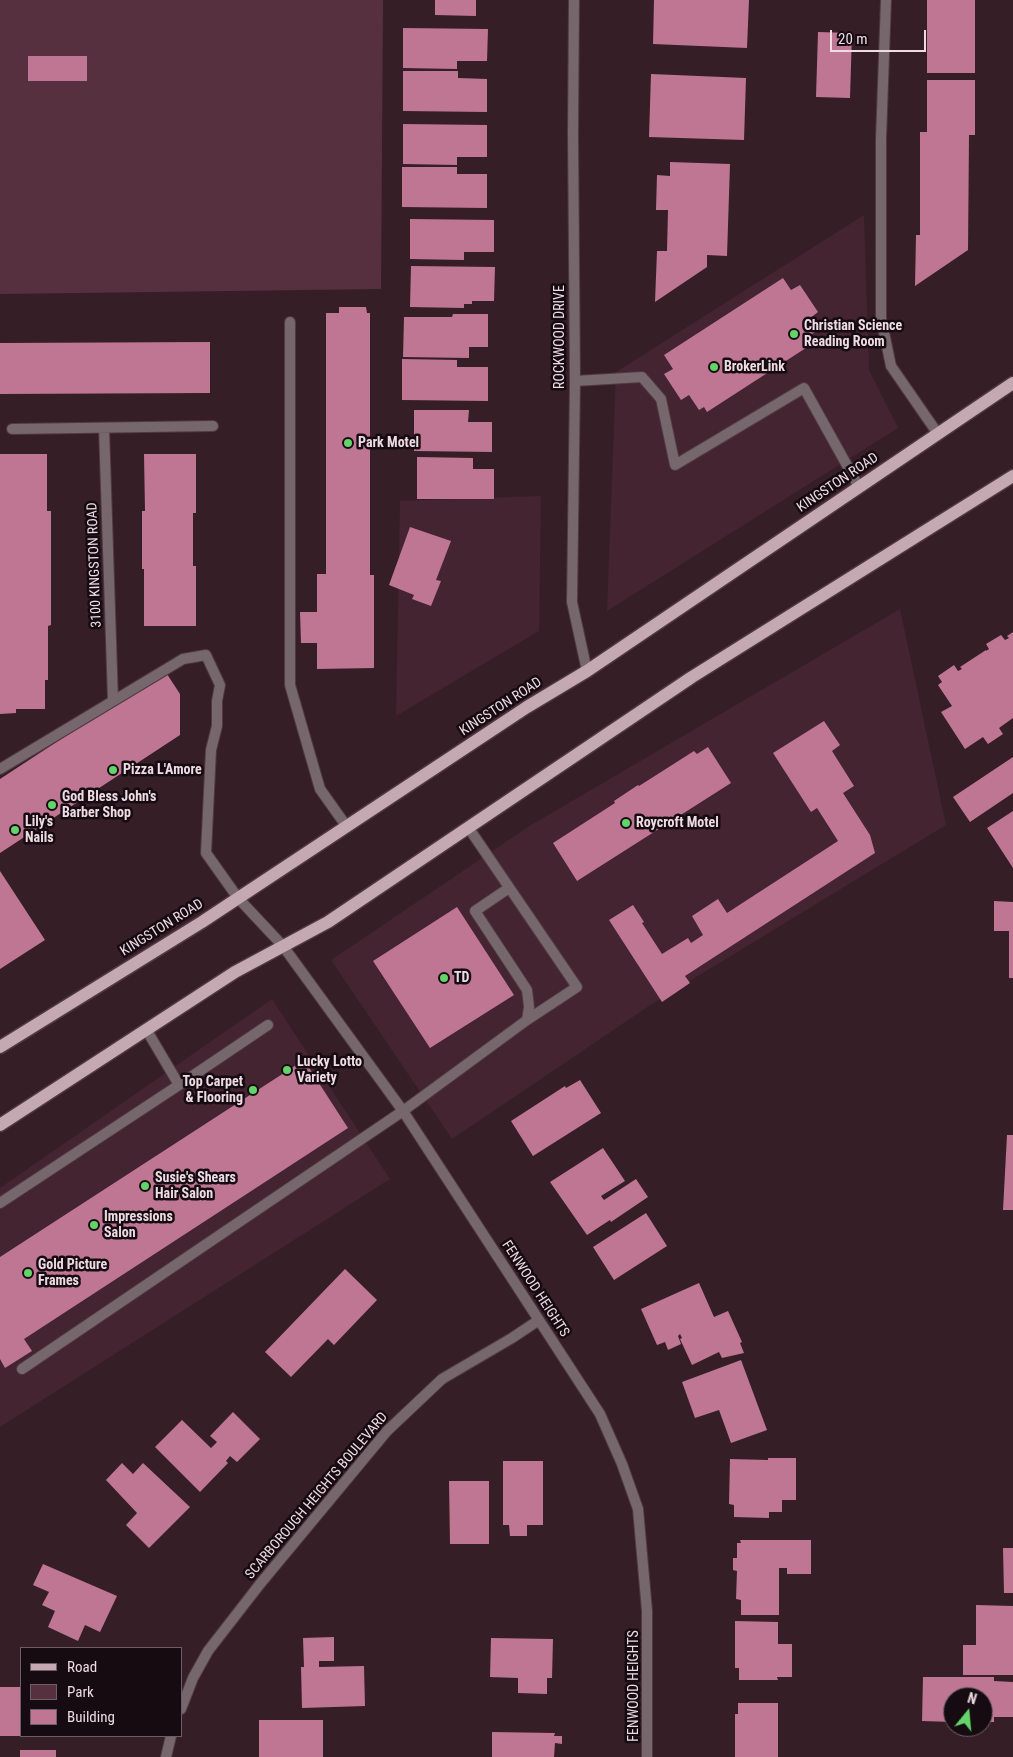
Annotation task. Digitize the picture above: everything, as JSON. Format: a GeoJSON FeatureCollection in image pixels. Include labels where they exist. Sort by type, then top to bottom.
{"type":"FeatureCollection","features":[{"type":"Feature","properties":{"kind":"main road","name":"KINGSTON ROAD"},"geometry":{"type":"LineString","coordinates":[[0,1047],[238,898],[527,707],[587,671],[1013,383]]}},
{"type":"Feature","properties":{"kind":"main road"},"geometry":{"type":"LineString","coordinates":[[0,1124],[235,972],[328,922],[692,677],[1013,476]]}},
{"type":"Feature","properties":{"kind":"street","name":"ROCKWOOD DRIVE"},"geometry":{"type":"LineString","coordinates":[[574,0],[575,381],[572,602],[587,671]]}},
{"type":"Feature","properties":{"kind":"street"},"geometry":{"type":"LineString","coordinates":[[886,0],[881,139],[881,318],[892,366],[938,434]]}},
{"type":"Feature","properties":{"kind":"street"},"geometry":{"type":"LineString","coordinates":[[290,322],[290,685],[320,789],[347,827]]}},
{"type":"Feature","properties":{"kind":"street"},"geometry":{"type":"LineString","coordinates":[[575,381],[642,377],[661,399],[676,465],[804,388],[859,487]]}},
{"type":"Feature","properties":{"kind":"street"},"geometry":{"type":"LineString","coordinates":[[12,429],[213,426]]}},
{"type":"Feature","properties":{"kind":"street","name":"3100 KINGSTON ROAD"},"geometry":{"type":"LineString","coordinates":[[104,428],[113,701]]}},
{"type":"Feature","properties":{"kind":"street","name":"FENWOOD HEIGHTS"},"geometry":{"type":"LineString","coordinates":[[113,701],[183,660],[206,655],[220,685],[216,726],[211,750],[206,853],[238,898],[283,946],[403,1111],[600,1414],[622,1464],[638,1509],[647,1611],[648,1757]]}},
{"type":"Feature","properties":{"kind":"street"},"geometry":{"type":"LineString","coordinates":[[0,769],[113,701]]}},
{"type":"Feature","properties":{"kind":"street"},"geometry":{"type":"LineString","coordinates":[[22,1369],[403,1111],[527,1020],[577,987],[468,827]]}},
{"type":"Feature","properties":{"kind":"street"},"geometry":{"type":"LineString","coordinates":[[509,888],[474,912],[527,990],[529,1007],[527,1020]]}},
{"type":"Feature","properties":{"kind":"street"},"geometry":{"type":"LineString","coordinates":[[0,1203],[268,1025]]}},
{"type":"Feature","properties":{"kind":"street"},"geometry":{"type":"LineString","coordinates":[[146,1030],[179,1085]]}},
{"type":"Feature","properties":{"kind":"street","name":"SCARBOROUGH HEIGHTS BOULEVARD"},"geometry":{"type":"LineString","coordinates":[[182,1706],[192,1678],[208,1651],[260,1584],[387,1431],[442,1379],[539,1320]]}},
{"type":"Feature","properties":{"kind":"street"},"geometry":{"type":"LineString","coordinates":[[166,1757],[171,1737]]}},
{"type":"Feature","properties":{"kind":"shaded area"},"geometry":{"type":"Polygon","coordinates":[[[864,215],[869,370],[898,428],[607,611],[616,372],[864,215]]]}},
{"type":"Feature","properties":{"kind":"shaded area"},"geometry":{"type":"Polygon","coordinates":[[[541,496],[539,631],[396,716],[400,501],[541,496]]]}},
{"type":"Feature","properties":{"kind":"shaded area"},"geometry":{"type":"Polygon","coordinates":[[[900,609],[946,825],[652,1004],[452,1139],[331,960],[531,825],[900,609]]]}},
{"type":"Feature","properties":{"kind":"shaded area"},"geometry":{"type":"Polygon","coordinates":[[[272,999],[390,1179],[0,1427],[0,1188],[272,999]]]}},
{"type":"Feature","properties":{"kind":"green space"},"geometry":{"type":"Polygon","coordinates":[[[0,0],[383,0],[381,289],[0,294],[0,0]]]}},
{"type":"Feature","properties":{"kind":"building"},"geometry":{"type":"Polygon","coordinates":[[[435,0],[476,0],[476,16],[435,15],[435,0]]]}},
{"type":"Feature","properties":{"kind":"building"},"geometry":{"type":"Polygon","coordinates":[[[654,0],[749,0],[747,48],[653,44],[654,0]]]}},
{"type":"Feature","properties":{"kind":"building"},"geometry":{"type":"Polygon","coordinates":[[[927,0],[975,0],[975,73],[927,73],[927,0]]]}},
{"type":"Feature","properties":{"kind":"building"},"geometry":{"type":"Polygon","coordinates":[[[403,28],[488,29],[487,61],[457,61],[457,69],[403,68],[403,28]]]}},
{"type":"Feature","properties":{"kind":"building"},"geometry":{"type":"Polygon","coordinates":[[[818,32],[852,33],[850,98],[816,97],[818,32]]]}},
{"type":"Feature","properties":{"kind":"building"},"geometry":{"type":"Polygon","coordinates":[[[28,56],[87,56],[87,81],[28,81],[28,56]]]}},
{"type":"Feature","properties":{"kind":"building"},"geometry":{"type":"Polygon","coordinates":[[[403,71],[458,71],[458,78],[487,79],[487,112],[403,111],[403,71]]]}},
{"type":"Feature","properties":{"kind":"building"},"geometry":{"type":"Polygon","coordinates":[[[651,74],[746,78],[744,140],[649,137],[651,74]]]}},
{"type":"Feature","properties":{"kind":"building"},"geometry":{"type":"Polygon","coordinates":[[[927,80],[975,80],[975,135],[969,135],[968,250],[915,286],[916,235],[920,235],[920,132],[927,132],[927,80]]]}},
{"type":"Feature","properties":{"kind":"building"},"geometry":{"type":"Polygon","coordinates":[[[403,124],[487,125],[487,157],[457,157],[457,165],[403,164],[403,124]]]}},
{"type":"Feature","properties":{"kind":"building"},"geometry":{"type":"Polygon","coordinates":[[[670,162],[730,164],[727,256],[707,255],[707,267],[655,302],[657,251],[667,251],[668,210],[656,210],[657,175],[670,176],[670,162]]]}},
{"type":"Feature","properties":{"kind":"building"},"geometry":{"type":"Polygon","coordinates":[[[402,167],[457,167],[457,174],[487,174],[487,208],[402,207],[402,167]]]}},
{"type":"Feature","properties":{"kind":"building"},"geometry":{"type":"Polygon","coordinates":[[[410,219],[494,220],[494,252],[464,252],[464,260],[410,259],[410,219]]]}},
{"type":"Feature","properties":{"kind":"building"},"geometry":{"type":"Polygon","coordinates":[[[411,266],[495,267],[494,301],[472,301],[472,304],[464,304],[464,308],[410,307],[411,266]]]}},
{"type":"Feature","properties":{"kind":"building"},"geometry":{"type":"Polygon","coordinates":[[[783,278],[791,290],[800,285],[818,312],[809,319],[817,331],[804,339],[809,346],[707,412],[704,407],[699,410],[689,395],[681,400],[664,374],[673,369],[664,355],[783,278]]]}},
{"type":"Feature","properties":{"kind":"building","name":"Park Motel"},"geometry":{"type":"Polygon","coordinates":[[[339,307],[366,307],[367,313],[370,313],[370,575],[374,575],[374,668],[317,669],[317,643],[301,643],[300,612],[317,612],[317,574],[326,574],[326,313],[339,313],[339,307]]]}},
{"type":"Feature","properties":{"kind":"building"},"geometry":{"type":"Polygon","coordinates":[[[453,314],[488,314],[488,347],[469,347],[469,358],[403,357],[404,317],[452,317],[453,314]]]}},
{"type":"Feature","properties":{"kind":"building"},"geometry":{"type":"Polygon","coordinates":[[[210,342],[210,393],[0,394],[0,343],[210,342]]]}},
{"type":"Feature","properties":{"kind":"building"},"geometry":{"type":"Polygon","coordinates":[[[402,359],[457,360],[457,367],[488,367],[488,401],[402,400],[402,359]]]}},
{"type":"Feature","properties":{"kind":"building"},"geometry":{"type":"Polygon","coordinates":[[[414,410],[469,410],[468,422],[492,422],[492,452],[414,451],[414,410]]]}},
{"type":"Feature","properties":{"kind":"building"},"geometry":{"type":"Polygon","coordinates":[[[0,454],[47,454],[47,511],[51,511],[51,625],[48,626],[48,680],[45,680],[45,709],[16,709],[16,713],[0,714],[0,454]]]}},
{"type":"Feature","properties":{"kind":"building"},"geometry":{"type":"Polygon","coordinates":[[[144,454],[196,454],[196,513],[193,513],[193,566],[196,566],[196,626],[144,626],[142,511],[145,511],[144,454]]]}},
{"type":"Feature","properties":{"kind":"building"},"geometry":{"type":"Polygon","coordinates":[[[417,457],[473,458],[473,469],[494,469],[494,499],[417,499],[417,457]]]}},
{"type":"Feature","properties":{"kind":"building"},"geometry":{"type":"Polygon","coordinates":[[[410,527],[451,541],[436,580],[441,581],[431,606],[412,599],[414,595],[389,585],[410,527]]]}},
{"type":"Feature","properties":{"kind":"building"},"geometry":{"type":"Polygon","coordinates":[[[1013,632],[1013,718],[999,728],[1003,734],[988,744],[983,737],[965,749],[941,712],[952,706],[938,685],[942,682],[938,676],[954,665],[958,671],[962,669],[960,667],[989,649],[986,644],[1001,635],[1005,640],[1013,632]]]}},
{"type":"Feature","properties":{"kind":"building"},"geometry":{"type":"Polygon","coordinates":[[[165,671],[180,694],[180,735],[0,853],[0,779],[165,671]]]}},
{"type":"Feature","properties":{"kind":"building"},"geometry":{"type":"Polygon","coordinates":[[[824,721],[840,745],[832,751],[854,786],[843,793],[870,835],[875,853],[685,976],[690,983],[662,1002],[609,920],[633,905],[662,954],[688,938],[691,943],[703,935],[692,916],[718,899],[727,913],[838,841],[817,808],[811,812],[773,753],[824,721]]]}},
{"type":"Feature","properties":{"kind":"building","name":"Roycroft Motel"},"geometry":{"type":"Polygon","coordinates":[[[708,747],[731,783],[577,881],[553,843],[615,803],[614,801],[638,785],[694,751],[697,754],[708,747]]]}},
{"type":"Feature","properties":{"kind":"building"},"geometry":{"type":"Polygon","coordinates":[[[1013,757],[1013,793],[970,822],[953,797],[1013,757]]]}},
{"type":"Feature","properties":{"kind":"building"},"geometry":{"type":"Polygon","coordinates":[[[1013,811],[1013,868],[987,828],[1013,811]]]}},
{"type":"Feature","properties":{"kind":"building"},"geometry":{"type":"Polygon","coordinates":[[[0,871],[45,940],[0,969],[0,871]]]}},
{"type":"Feature","properties":{"kind":"building"},"geometry":{"type":"Polygon","coordinates":[[[994,901],[1013,902],[1013,978],[1009,978],[1009,931],[994,931],[994,901]]]}},
{"type":"Feature","properties":{"kind":"building","name":"TD"},"geometry":{"type":"Polygon","coordinates":[[[457,907],[514,995],[430,1048],[373,961],[457,907]]]}},
{"type":"Feature","properties":{"kind":"building"},"geometry":{"type":"Polygon","coordinates":[[[304,1060],[348,1128],[24,1339],[32,1351],[5,1368],[0,1359],[0,1257],[304,1060]]]}},
{"type":"Feature","properties":{"kind":"building"},"geometry":{"type":"Polygon","coordinates":[[[580,1080],[601,1113],[533,1156],[511,1121],[565,1086],[566,1088],[580,1080]]]}},
{"type":"Feature","properties":{"kind":"building"},"geometry":{"type":"Polygon","coordinates":[[[1007,1135],[1013,1135],[1013,1210],[1003,1210],[1007,1135]]]}},
{"type":"Feature","properties":{"kind":"building"},"geometry":{"type":"Polygon","coordinates":[[[603,1148],[625,1181],[601,1196],[604,1200],[636,1179],[648,1197],[611,1222],[610,1220],[587,1235],[550,1182],[603,1148]]]}},
{"type":"Feature","properties":{"kind":"building"},"geometry":{"type":"Polygon","coordinates":[[[646,1213],[667,1246],[614,1280],[593,1247],[646,1213]]]}},
{"type":"Feature","properties":{"kind":"building"},"geometry":{"type":"Polygon","coordinates":[[[345,1269],[377,1300],[334,1345],[328,1339],[291,1377],[265,1352],[345,1269]]]}},
{"type":"Feature","properties":{"kind":"building"},"geometry":{"type":"Polygon","coordinates":[[[699,1283],[714,1317],[728,1311],[742,1342],[740,1343],[744,1353],[722,1358],[719,1352],[692,1365],[680,1339],[682,1338],[680,1334],[678,1336],[681,1344],[668,1350],[665,1342],[657,1345],[641,1309],[699,1283]]]}},
{"type":"Feature","properties":{"kind":"building"},"geometry":{"type":"Polygon","coordinates":[[[741,1360],[767,1430],[731,1443],[719,1410],[695,1418],[682,1382],[741,1360]]]}},
{"type":"Feature","properties":{"kind":"building"},"geometry":{"type":"Polygon","coordinates":[[[233,1412],[260,1439],[237,1462],[230,1456],[226,1461],[228,1463],[200,1492],[155,1447],[182,1420],[211,1448],[217,1442],[210,1436],[233,1412]]]}},
{"type":"Feature","properties":{"kind":"building"},"geometry":{"type":"Polygon","coordinates":[[[768,1458],[796,1458],[796,1500],[782,1500],[782,1512],[769,1512],[769,1518],[734,1517],[734,1505],[729,1504],[730,1459],[768,1460],[768,1458]]]}},
{"type":"Feature","properties":{"kind":"building"},"geometry":{"type":"Polygon","coordinates":[[[503,1461],[543,1461],[543,1525],[527,1525],[527,1536],[510,1536],[509,1525],[503,1525],[503,1461]]]}},
{"type":"Feature","properties":{"kind":"building"},"geometry":{"type":"Polygon","coordinates":[[[122,1463],[133,1474],[143,1463],[190,1507],[149,1548],[126,1525],[137,1513],[106,1480],[122,1463]]]}},
{"type":"Feature","properties":{"kind":"building"},"geometry":{"type":"Polygon","coordinates":[[[449,1481],[489,1481],[489,1544],[450,1544],[449,1481]]]}},
{"type":"Feature","properties":{"kind":"building"},"geometry":{"type":"Polygon","coordinates":[[[740,1540],[811,1540],[811,1574],[787,1574],[787,1568],[779,1568],[779,1615],[741,1615],[741,1600],[736,1599],[737,1571],[733,1570],[733,1558],[737,1558],[737,1543],[741,1543],[740,1540]]]}},
{"type":"Feature","properties":{"kind":"building"},"geometry":{"type":"Polygon","coordinates":[[[1003,1548],[1013,1548],[1013,1593],[1004,1593],[1003,1548]]]}},
{"type":"Feature","properties":{"kind":"building"},"geometry":{"type":"Polygon","coordinates":[[[43,1564],[117,1596],[100,1632],[85,1625],[78,1641],[48,1627],[55,1611],[42,1605],[49,1592],[33,1585],[43,1564]]]}},
{"type":"Feature","properties":{"kind":"building"},"geometry":{"type":"Polygon","coordinates":[[[976,1605],[1013,1606],[1013,1675],[963,1675],[963,1645],[976,1645],[976,1605]]]}},
{"type":"Feature","properties":{"kind":"building"},"geometry":{"type":"Polygon","coordinates":[[[735,1621],[778,1622],[778,1644],[792,1644],[792,1677],[777,1677],[778,1680],[739,1680],[739,1668],[735,1668],[735,1621]]]}},
{"type":"Feature","properties":{"kind":"building"},"geometry":{"type":"Polygon","coordinates":[[[334,1637],[334,1661],[319,1661],[319,1667],[364,1666],[365,1706],[302,1708],[301,1667],[304,1667],[303,1638],[334,1637]]]}},
{"type":"Feature","properties":{"kind":"building"},"geometry":{"type":"Polygon","coordinates":[[[491,1638],[553,1639],[552,1678],[547,1678],[547,1694],[518,1693],[518,1678],[490,1677],[491,1638]]]}},
{"type":"Feature","properties":{"kind":"building"},"geometry":{"type":"Polygon","coordinates":[[[923,1677],[994,1677],[994,1681],[1013,1682],[1013,1717],[994,1717],[993,1722],[993,1687],[943,1687],[943,1722],[922,1721],[923,1677]]]}},
{"type":"Feature","properties":{"kind":"building"},"geometry":{"type":"Polygon","coordinates":[[[0,1687],[20,1687],[20,1736],[0,1736],[0,1687]]]}},
{"type":"Feature","properties":{"kind":"building"},"geometry":{"type":"Polygon","coordinates":[[[738,1703],[778,1703],[778,1757],[735,1757],[735,1714],[738,1714],[738,1703]]]}},
{"type":"Feature","properties":{"kind":"building"},"geometry":{"type":"Polygon","coordinates":[[[259,1720],[323,1720],[323,1757],[259,1757],[259,1720]]]}},
{"type":"Feature","properties":{"kind":"building"},"geometry":{"type":"Polygon","coordinates":[[[492,1732],[555,1733],[554,1736],[562,1736],[562,1744],[555,1743],[554,1757],[492,1757],[492,1732]]]}},
{"type":"Feature","properties":{"kind":"building"},"geometry":{"type":"Polygon","coordinates":[[[20,1750],[56,1750],[56,1757],[20,1757],[20,1750]]]}},
{"type":"Feature","properties":{"kind":"place","name":"Christian Science Reading Room"},"geometry":{"type":"Point","coordinates":[794,334]}},
{"type":"Feature","properties":{"kind":"place","name":"BrokerLink"},"geometry":{"type":"Point","coordinates":[714,367]}},
{"type":"Feature","properties":{"kind":"place","name":"Park Motel"},"geometry":{"type":"Point","coordinates":[348,443]}},
{"type":"Feature","properties":{"kind":"place","name":"Pizza L'Amore"},"geometry":{"type":"Point","coordinates":[113,770]}},
{"type":"Feature","properties":{"kind":"place","name":"God Bless John's Barber Shop"},"geometry":{"type":"Point","coordinates":[52,805]}},
{"type":"Feature","properties":{"kind":"place","name":"Roycroft Motel"},"geometry":{"type":"Point","coordinates":[626,823]}},
{"type":"Feature","properties":{"kind":"place","name":"Lily's Nails"},"geometry":{"type":"Point","coordinates":[15,830]}},
{"type":"Feature","properties":{"kind":"place","name":"TD"},"geometry":{"type":"Point","coordinates":[444,978]}},
{"type":"Feature","properties":{"kind":"place","name":"Lucky Lotto Variety"},"geometry":{"type":"Point","coordinates":[287,1070]}},
{"type":"Feature","properties":{"kind":"place","name":"Top Carpet & Flooring"},"geometry":{"type":"Point","coordinates":[253,1090]}},
{"type":"Feature","properties":{"kind":"place","name":"Susie's Shears Hair Salon"},"geometry":{"type":"Point","coordinates":[145,1186]}},
{"type":"Feature","properties":{"kind":"place","name":"Impressions Salon"},"geometry":{"type":"Point","coordinates":[94,1225]}},
{"type":"Feature","properties":{"kind":"place","name":"Gold Picture Frames"},"geometry":{"type":"Point","coordinates":[28,1273]}}]}
